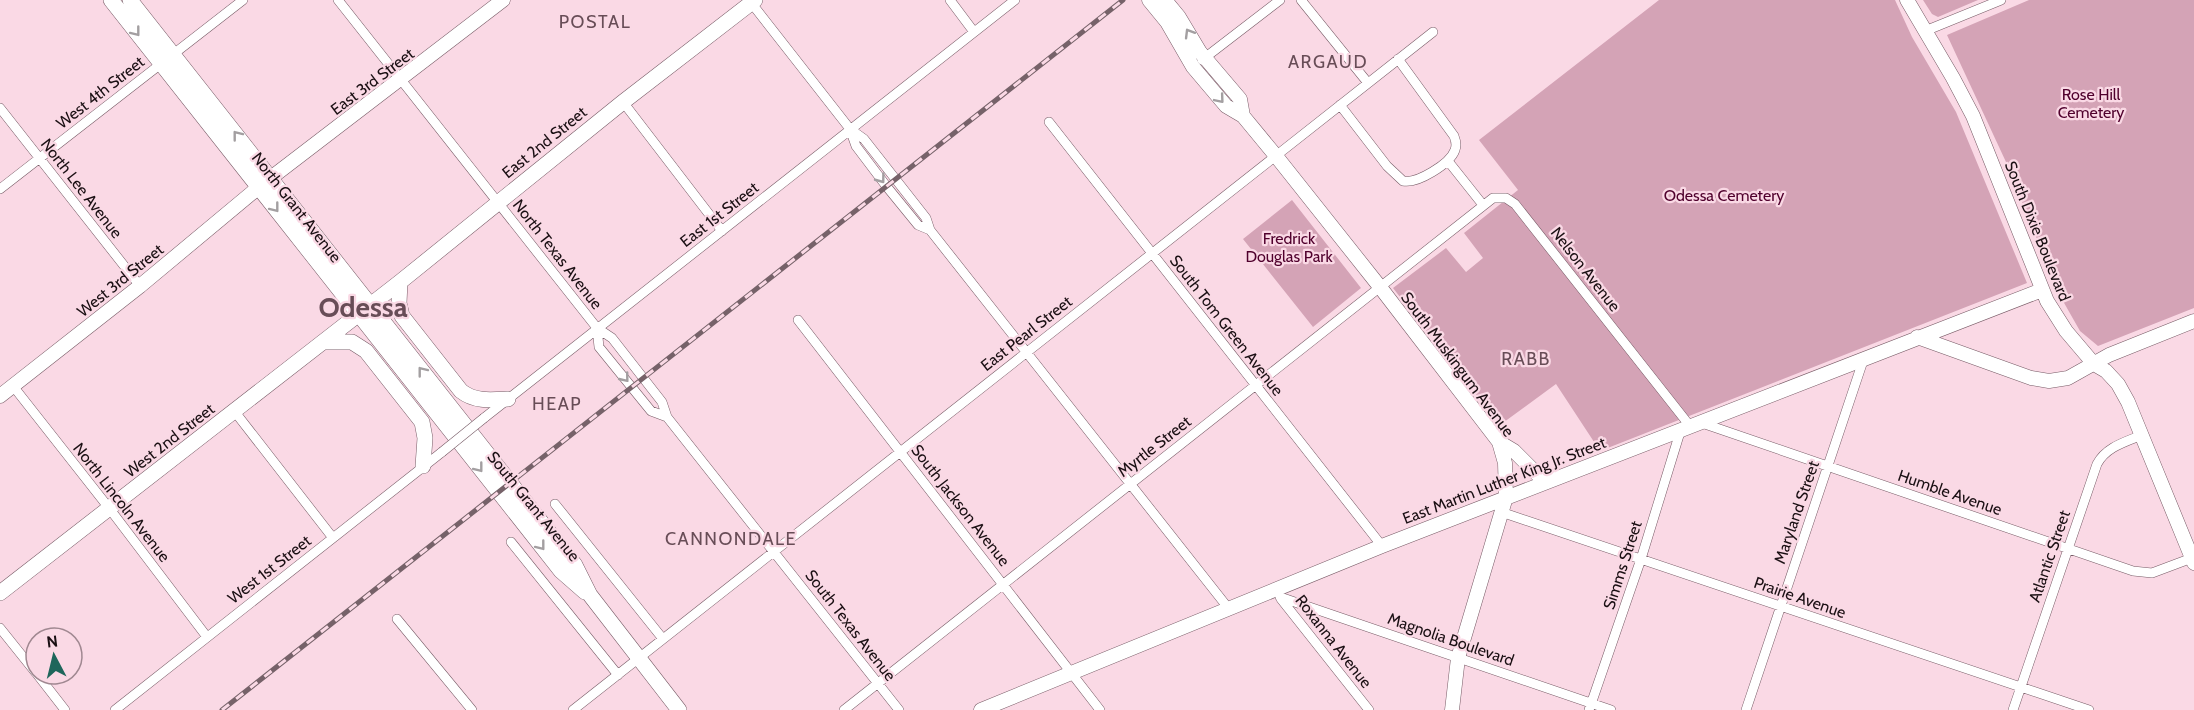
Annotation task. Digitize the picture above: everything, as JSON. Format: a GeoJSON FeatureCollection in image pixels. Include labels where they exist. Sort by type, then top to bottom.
{"type":"FeatureCollection","features":[{"type":"Feature","properties":{"kind":"main road","name":"North Grant Avenue"},"geometry":{"type":"LineString","coordinates":[[111,0],[167,59],[460,432]]}},
{"type":"Feature","properties":{"kind":"main road","name":"North Grant Avenue"},"geometry":{"type":"LineString","coordinates":[[130,0],[167,59]]}},
{"type":"Feature","properties":{"kind":"main road","name":"East 2nd Street"},"geometry":{"type":"LineString","coordinates":[[364,309],[751,1]]}},
{"type":"Feature","properties":{"kind":"main road"},"geometry":{"type":"LineString","coordinates":[[400,282],[399,303],[404,319],[461,391],[482,400],[508,399]]}},
{"type":"Feature","properties":{"kind":"main road","name":"West 2nd Street"},"geometry":{"type":"LineString","coordinates":[[0,593],[235,412],[364,309]]}},
{"type":"Feature","properties":{"kind":"main road"},"geometry":{"type":"LineString","coordinates":[[323,342],[352,342],[366,351],[424,426],[423,466]]}},
{"type":"Feature","properties":{"kind":"main road","name":"South Grant Avenue"},"geometry":{"type":"LineString","coordinates":[[460,432],[561,571],[590,595],[679,710]]}},
{"type":"Feature","properties":{"kind":"street","name":"West 4th Street"},"geometry":{"type":"LineString","coordinates":[[0,189],[243,0]]}},
{"type":"Feature","properties":{"kind":"street","name":"North Texas Avenue"},"geometry":{"type":"LineString","coordinates":[[338,0],[597,328]]}},
{"type":"Feature","properties":{"kind":"street","name":"East 3rd Street"},"geometry":{"type":"LineString","coordinates":[[265,183],[503,0]]}},
{"type":"Feature","properties":{"kind":"street"},"geometry":{"type":"LineString","coordinates":[[950,0],[974,32]]}},
{"type":"Feature","properties":{"kind":"street","name":"East 1st Street"},"geometry":{"type":"LineString","coordinates":[[442,452],[1015,0]]}},
{"type":"Feature","properties":{"kind":"street","name":"South Muskingum Avenue"},"geometry":{"type":"LineString","coordinates":[[1149,0],[1167,22],[1192,67],[1226,106],[1243,116],[1276,156],[1499,442],[1505,463],[1506,497],[1458,658],[1452,710]]}},
{"type":"Feature","properties":{"kind":"street","name":"South Muskingum Avenue"},"geometry":{"type":"LineString","coordinates":[[1165,0],[1205,58],[1240,99],[1243,116]]}},
{"type":"Feature","properties":{"kind":"street"},"geometry":{"type":"LineString","coordinates":[[1192,67],[1280,0]]}},
{"type":"Feature","properties":{"kind":"street"},"geometry":{"type":"LineString","coordinates":[[1301,0],[1368,83]]}},
{"type":"Feature","properties":{"kind":"street","name":"South Dixie Boulevard"},"geometry":{"type":"LineString","coordinates":[[1907,0],[1973,116],[2042,290],[2066,331],[2094,364],[2106,371],[2118,384],[2128,402],[2193,561]]}},
{"type":"Feature","properties":{"kind":"street"},"geometry":{"type":"LineString","coordinates":[[1925,31],[2001,0]]}},
{"type":"Feature","properties":{"kind":"street"},"geometry":{"type":"LineString","coordinates":[[751,1],[850,129],[856,146],[887,187],[918,225],[930,230],[1229,609]]}},
{"type":"Feature","properties":{"kind":"street","name":"East Pearl Street"},"geometry":{"type":"LineString","coordinates":[[573,710],[1433,32]]}},
{"type":"Feature","properties":{"kind":"street"},"geometry":{"type":"LineString","coordinates":[[1340,105],[1388,166],[1403,181],[1414,181],[1448,160],[1455,149],[1454,136],[1398,60]]}},
{"type":"Feature","properties":{"kind":"street"},"geometry":{"type":"LineString","coordinates":[[623,102],[722,231]]}},
{"type":"Feature","properties":{"kind":"street","name":"North Lee Avenue"},"geometry":{"type":"LineString","coordinates":[[0,108],[140,286]]}},
{"type":"Feature","properties":{"kind":"street","name":"South Tom Green Avenue"},"geometry":{"type":"LineString","coordinates":[[1049,122],[1382,546]]}},
{"type":"Feature","properties":{"kind":"street"},"geometry":{"type":"LineString","coordinates":[[1448,160],[1483,205]]}},
{"type":"Feature","properties":{"kind":"street","name":"West 3rd Street"},"geometry":{"type":"LineString","coordinates":[[0,396],[140,286],[265,183]]}},
{"type":"Feature","properties":{"kind":"street","name":"Nelson Avenue"},"geometry":{"type":"LineString","coordinates":[[1483,205],[1493,198],[1500,197],[1510,199],[1515,204],[1690,426]]}},
{"type":"Feature","properties":{"kind":"street","name":"Myrtle Street"},"geometry":{"type":"LineString","coordinates":[[844,710],[1483,205]]}},
{"type":"Feature","properties":{"kind":"street","name":"East Martin Luther King Jr. Street"},"geometry":{"type":"LineString","coordinates":[[981,710],[1229,609],[1277,593],[1382,546],[2042,290]]}},
{"type":"Feature","properties":{"kind":"street","name":"South Jackson Avenue"},"geometry":{"type":"LineString","coordinates":[[798,320],[1100,710]]}},
{"type":"Feature","properties":{"kind":"street"},"geometry":{"type":"LineString","coordinates":[[1917,337],[2041,380],[2059,380],[2068,378],[2109,355],[2194,321]]}},
{"type":"Feature","properties":{"kind":"street","name":"South Texas Avenue"},"geometry":{"type":"LineString","coordinates":[[597,328],[599,347],[651,411],[668,417]]}},
{"type":"Feature","properties":{"kind":"street","name":"South Texas Avenue"},"geometry":{"type":"LineString","coordinates":[[597,328],[612,338],[662,402],[668,417],[899,710]]}},
{"type":"Feature","properties":{"kind":"street","name":"Maryland Street"},"geometry":{"type":"LineString","coordinates":[[1746,710],[1864,358]]}},
{"type":"Feature","properties":{"kind":"street","name":"North Lincoln Avenue"},"geometry":{"type":"LineString","coordinates":[[13,386],[207,637]]}},
{"type":"Feature","properties":{"kind":"street"},"geometry":{"type":"LineString","coordinates":[[235,412],[333,537]]}},
{"type":"Feature","properties":{"kind":"street","name":"Humble Avenue"},"geometry":{"type":"LineString","coordinates":[[1690,426],[1828,466],[2143,573],[2193,561]]}},
{"type":"Feature","properties":{"kind":"street","name":"Simms Street"},"geometry":{"type":"LineString","coordinates":[[1590,707],[1690,426]]}},
{"type":"Feature","properties":{"kind":"street","name":"Atlantic Street"},"geometry":{"type":"LineString","coordinates":[[2013,710],[2100,459],[2111,448],[2142,435]]}},
{"type":"Feature","properties":{"kind":"street"},"geometry":{"type":"LineString","coordinates":[[1499,442],[1514,451],[1545,482]]}},
{"type":"Feature","properties":{"kind":"street","name":"West 1st Street"},"geometry":{"type":"LineString","coordinates":[[115,710],[442,452]]}},
{"type":"Feature","properties":{"kind":"street"},"geometry":{"type":"LineString","coordinates":[[555,504],[663,639]]}},
{"type":"Feature","properties":{"kind":"street","name":"Prairie Avenue"},"geometry":{"type":"LineString","coordinates":[[1501,512],[2090,710]]}},
{"type":"Feature","properties":{"kind":"street"},"geometry":{"type":"LineString","coordinates":[[511,542],[618,675]]}},
{"type":"Feature","properties":{"kind":"street","name":"Magnolia Boulevard"},"geometry":{"type":"LineString","coordinates":[[1277,593],[1590,707],[1611,710]]}},
{"type":"Feature","properties":{"kind":"street","name":"Roxanna Avenue"},"geometry":{"type":"LineString","coordinates":[[1277,593],[1367,709]]}},
{"type":"Feature","properties":{"kind":"street"},"geometry":{"type":"LineString","coordinates":[[397,619],[472,710]]}},
{"type":"Feature","properties":{"kind":"street"},"geometry":{"type":"LineString","coordinates":[[0,628],[24,659]]}},
{"type":"Feature","properties":{"kind":"street"},"geometry":{"type":"LineString","coordinates":[[46,686],[65,710]]}},
{"type":"Feature","properties":{"kind":"green space","name":"Odessa Cemetery"},"geometry":{"type":"Polygon","coordinates":[[[1659,0],[1895,0],[1912,37],[1956,112],[2027,283],[1600,451],[1556,384],[1500,425],[1393,288],[1446,248],[1466,272],[1483,258],[1464,233],[1518,190],[1479,140],[1659,0]]]}},
{"type":"Feature","properties":{"kind":"green space"},"geometry":{"type":"Polygon","coordinates":[[[1923,0],[1978,0],[1938,17],[1932,14],[1923,0]]]}},
{"type":"Feature","properties":{"kind":"green space","name":"Rose Hill Cemetery"},"geometry":{"type":"Polygon","coordinates":[[[2029,0],[2194,0],[2194,308],[2098,346],[2080,331],[2059,294],[2006,162],[1947,35],[2029,0]]]}},
{"type":"Feature","properties":{"kind":"green space","name":"Fredrick Douglas Park"},"geometry":{"type":"Polygon","coordinates":[[[1292,200],[1361,288],[1313,327],[1243,239],[1292,200]]]}},
{"type":"Feature","properties":{"kind":"railway"},"geometry":{"type":"LineString","coordinates":[[222,710],[1123,0]]}},
{"type":"Feature","properties":{"kind":"district","name":"POSTAL"},"geometry":{"type":"Point","coordinates":[595,22]}},
{"type":"Feature","properties":{"kind":"district","name":"ARGAUD"},"geometry":{"type":"Point","coordinates":[1328,62]}},
{"type":"Feature","properties":{"kind":"district","name":"Odessa"},"geometry":{"type":"Point","coordinates":[363,307]}},
{"type":"Feature","properties":{"kind":"district","name":"RABB"},"geometry":{"type":"Point","coordinates":[1526,359]}},
{"type":"Feature","properties":{"kind":"district","name":"HEAP"},"geometry":{"type":"Point","coordinates":[557,404]}},
{"type":"Feature","properties":{"kind":"district","name":"CANNONDALE"},"geometry":{"type":"Point","coordinates":[731,539]}}]}
